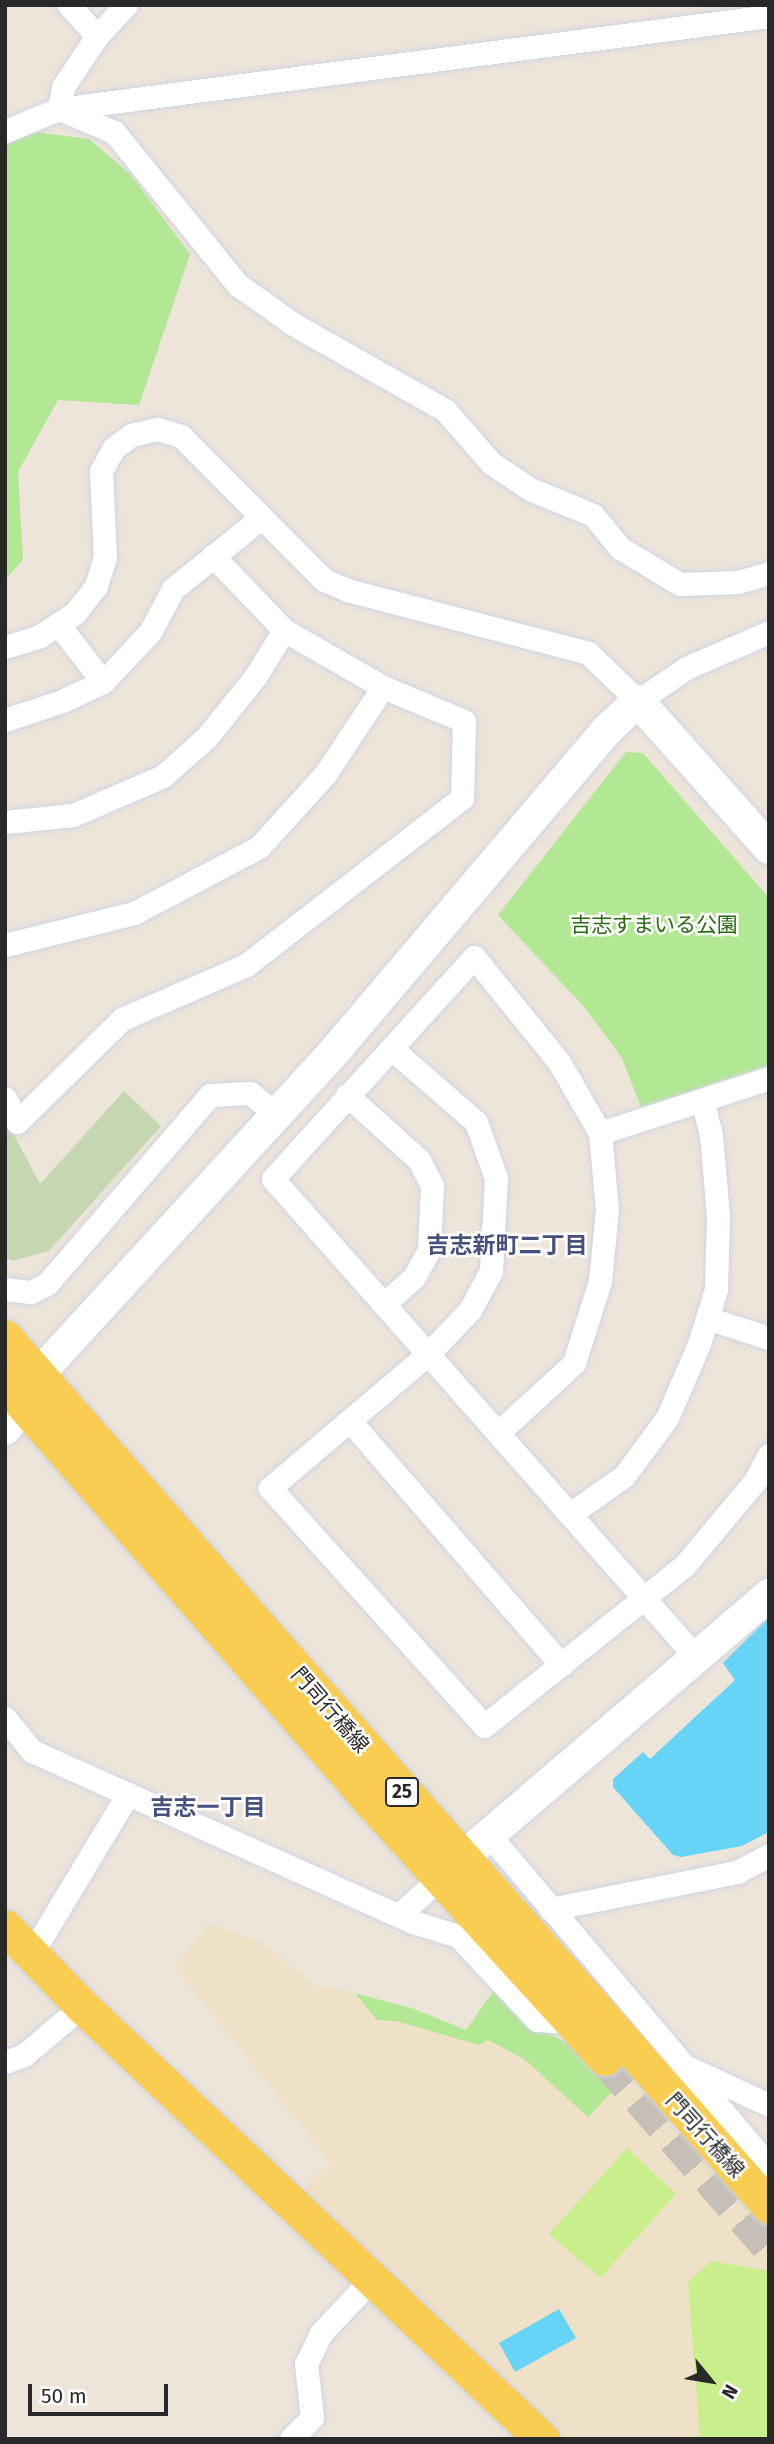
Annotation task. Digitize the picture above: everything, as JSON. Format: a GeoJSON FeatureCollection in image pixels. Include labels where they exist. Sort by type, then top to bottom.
{"type":"FeatureCollection","features":[{"type":"Feature","properties":{"kind":"main road","name":"門司行橋線"},"geometry":{"type":"LineString","coordinates":[[5,1337],[14,1395],[769,2206]]}},
{"type":"Feature","properties":{"kind":"main road","name":"門司行橋線"},"geometry":{"type":"LineString","coordinates":[[452,1868],[605,2058]]}},
{"type":"Feature","properties":{"kind":"main road"},"geometry":{"type":"LineString","coordinates":[[5,1927],[82,2006],[542,2439]]}},
{"type":"Feature","properties":{"kind":"street"},"geometry":{"type":"LineString","coordinates":[[69,5],[97,36]]}},
{"type":"Feature","properties":{"kind":"street"},"geometry":{"type":"LineString","coordinates":[[59,109],[63,87],[97,36],[126,5]]}},
{"type":"Feature","properties":{"kind":"street"},"geometry":{"type":"LineString","coordinates":[[5,131],[59,109],[769,16]]}},
{"type":"Feature","properties":{"kind":"street"},"geometry":{"type":"LineString","coordinates":[[59,109],[114,132],[238,285],[293,324],[444,410],[491,463],[530,489],[593,515],[620,548],[680,584],[738,582],[769,573]]}},
{"type":"Feature","properties":{"kind":"street"},"geometry":{"type":"LineString","coordinates":[[5,647],[40,636],[58,624],[75,612],[96,586],[105,557],[101,471],[114,448],[131,435],[158,429],[181,436],[324,580],[347,590],[588,653],[638,701],[769,848]]}},
{"type":"Feature","properties":{"kind":"street"},"geometry":{"type":"LineString","coordinates":[[5,720],[103,682],[150,632],[173,589],[262,517]]}},
{"type":"Feature","properties":{"kind":"street"},"geometry":{"type":"LineString","coordinates":[[5,1098],[17,1122],[122,1019],[246,965],[462,798],[464,721],[383,687],[284,630],[213,556]]}},
{"type":"Feature","properties":{"kind":"street"},"geometry":{"type":"LineString","coordinates":[[58,624],[103,682]]}},
{"type":"Feature","properties":{"kind":"street"},"geometry":{"type":"LineString","coordinates":[[5,821],[73,816],[163,776],[206,738],[255,677],[284,630]]}},
{"type":"Feature","properties":{"kind":"street"},"geometry":{"type":"LineString","coordinates":[[14,1395],[339,1046],[605,732],[638,701],[686,668],[769,632]]}},
{"type":"Feature","properties":{"kind":"street"},"geometry":{"type":"LineString","coordinates":[[5,945],[134,913],[259,847],[326,773],[383,687]]}},
{"type":"Feature","properties":{"kind":"street"},"geometry":{"type":"LineString","coordinates":[[499,1432],[574,1363],[600,1281],[607,1209],[600,1133],[559,1062],[474,957],[393,1049],[346,1095],[273,1179],[386,1302],[643,1598],[697,1658]]}},
{"type":"Feature","properties":{"kind":"street"},"geometry":{"type":"LineString","coordinates":[[393,1049],[476,1122],[496,1178],[491,1271],[470,1310],[429,1353],[270,1488],[484,1726],[684,1566],[723,1522],[769,1455]]}},
{"type":"Feature","properties":{"kind":"street"},"geometry":{"type":"LineString","coordinates":[[600,1133],[769,1078]]}},
{"type":"Feature","properties":{"kind":"street"},"geometry":{"type":"LineString","coordinates":[[5,1289],[31,1292],[47,1284],[210,1095],[250,1093],[276,1114]]}},
{"type":"Feature","properties":{"kind":"street"},"geometry":{"type":"LineString","coordinates":[[346,1095],[419,1160],[432,1186],[429,1251],[414,1277],[386,1302]]}},
{"type":"Feature","properties":{"kind":"street"},"geometry":{"type":"LineString","coordinates":[[570,1514],[624,1476],[667,1418],[707,1318],[716,1289],[718,1216],[711,1135],[702,1100]]}},
{"type":"Feature","properties":{"kind":"street"},"geometry":{"type":"LineString","coordinates":[[707,1318],[769,1338]]}},
{"type":"Feature","properties":{"kind":"street"},"geometry":{"type":"LineString","coordinates":[[350,1421],[561,1665]]}},
{"type":"Feature","properties":{"kind":"street"},"geometry":{"type":"LineString","coordinates":[[400,1914],[769,1595]]}},
{"type":"Feature","properties":{"kind":"street"},"geometry":{"type":"LineString","coordinates":[[5,1718],[32,1751],[400,1914],[458,1936],[537,2020],[574,2022]]}},
{"type":"Feature","properties":{"kind":"street"},"geometry":{"type":"LineString","coordinates":[[33,1953],[128,1794]]}},
{"type":"Feature","properties":{"kind":"street"},"geometry":{"type":"LineString","coordinates":[[490,1836],[769,2165]]}},
{"type":"Feature","properties":{"kind":"street"},"geometry":{"type":"LineString","coordinates":[[550,1909],[737,1872],[769,1855]]}},
{"type":"Feature","properties":{"kind":"street"},"geometry":{"type":"LineString","coordinates":[[5,2062],[23,2055],[82,2006]]}},
{"type":"Feature","properties":{"kind":"street"},"geometry":{"type":"LineString","coordinates":[[683,2066],[769,2105]]}},
{"type":"Feature","properties":{"kind":"street"},"geometry":{"type":"LineString","coordinates":[[292,2439],[312,2417],[306,2364],[321,2333],[372,2280]]}},
{"type":"Feature","properties":{"kind":"shaded area"},"geometry":{"type":"Polygon","coordinates":[[[209,1923],[261,1942],[319,1988],[327,1986],[414,2009],[488,2040],[524,2059],[587,2116],[634,2069],[769,2231],[769,2439],[558,2439],[298,2194],[331,2163],[175,1967],[209,1923]]]}},
{"type":"Feature","properties":{"kind":"green space"},"geometry":{"type":"Polygon","coordinates":[[[34,132],[89,139],[130,174],[190,254],[139,405],[58,400],[18,472],[23,560],[5,580],[5,146],[34,132]]]}},
{"type":"Feature","properties":{"kind":"green space","name":"吉志すまいる公園"},"geometry":{"type":"Polygon","coordinates":[[[626,752],[643,753],[769,898],[769,1065],[641,1107],[622,1058],[585,1008],[498,915],[626,752]]]}},
{"type":"Feature","properties":{"kind":"green space"},"geometry":{"type":"Polygon","coordinates":[[[124,1091],[161,1126],[49,1251],[13,1261],[5,1258],[5,1118],[40,1184],[124,1091]]]}},
{"type":"Feature","properties":{"kind":"green space"},"geometry":{"type":"Polygon","coordinates":[[[494,1990],[521,2020],[577,2048],[613,2091],[588,2117],[524,2059],[488,2040],[479,2045],[396,2021],[377,2020],[355,1993],[414,2009],[466,2030],[494,1990]]]}},
{"type":"Feature","properties":{"kind":"green space"},"geometry":{"type":"Polygon","coordinates":[[[627,2148],[676,2194],[600,2278],[549,2234],[627,2148]]]}},
{"type":"Feature","properties":{"kind":"green space"},"geometry":{"type":"Polygon","coordinates":[[[711,2261],[769,2271],[769,2439],[700,2439],[688,2282],[711,2261]]]}},
{"type":"Feature","properties":{"kind":"water"},"geometry":{"type":"Polygon","coordinates":[[[769,1617],[769,1832],[742,1846],[681,1857],[673,1855],[613,1787],[613,1779],[643,1752],[650,1759],[735,1680],[723,1663],[769,1617]]]}},
{"type":"Feature","properties":{"kind":"water"},"geometry":{"type":"Polygon","coordinates":[[[559,2309],[576,2338],[515,2372],[499,2343],[559,2309]]]}},
{"type":"Feature","properties":{"kind":"tunnel"},"geometry":{"type":"LineString","coordinates":[[605,2058],[769,2246]]}},
{"type":"Feature","properties":{"kind":"district","name":"吉志新町二丁目"},"geometry":{"type":"Point","coordinates":[507,1245]}},
{"type":"Feature","properties":{"kind":"district","name":"吉志一丁目"},"geometry":{"type":"Point","coordinates":[208,1807]}}]}
